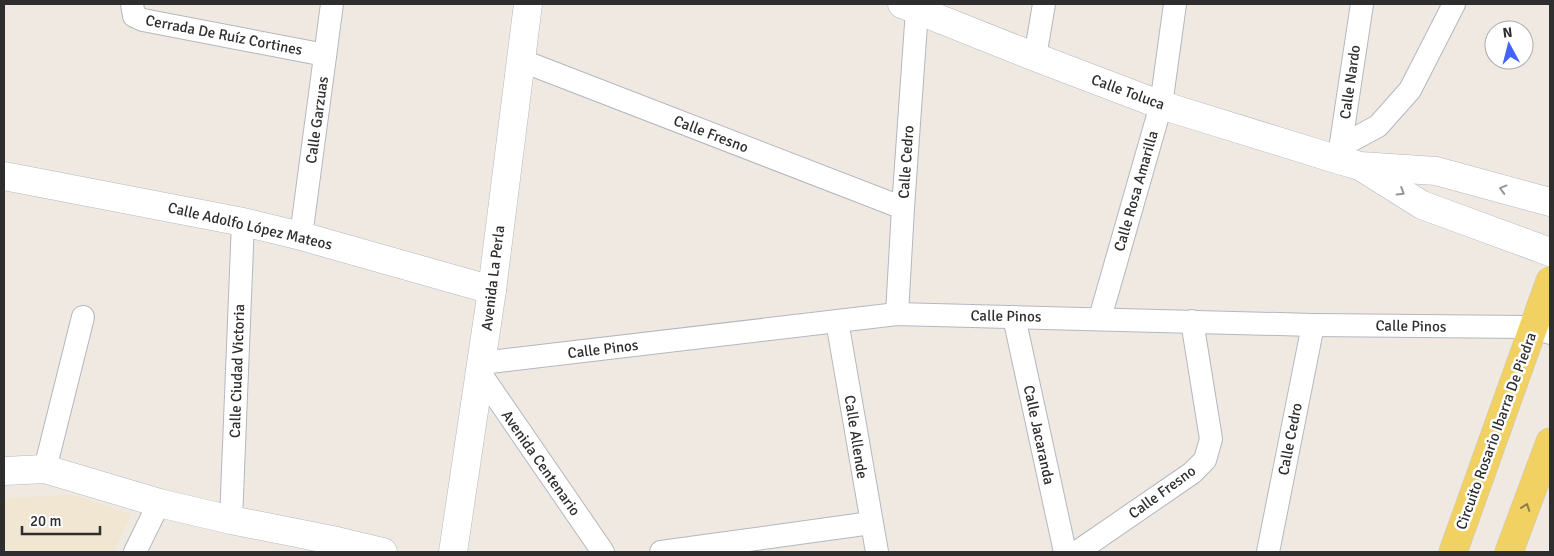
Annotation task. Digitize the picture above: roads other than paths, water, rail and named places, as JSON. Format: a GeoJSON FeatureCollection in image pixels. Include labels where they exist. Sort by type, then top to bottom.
{"type":"FeatureCollection","features":[{"type":"Feature","properties":{"kind":"main road","name":"Avenida La Perla"},"geometry":{"type":"LineString","coordinates":[[453,552],[492,290],[528,4]]}},
{"type":"Feature","properties":{"kind":"main road","name":"Calle Toluca"},"geometry":{"type":"LineString","coordinates":[[910,7],[1161,105],[1347,157],[1436,171],[1550,202]]}},
{"type":"Feature","properties":{"kind":"main road","name":"Calle Toluca"},"geometry":{"type":"LineString","coordinates":[[1347,157],[1422,205],[1550,252]]}},
{"type":"Feature","properties":{"kind":"main road","name":"Calle Adolfo López Mateos"},"geometry":{"type":"LineString","coordinates":[[4,176],[243,222],[301,236],[492,290]]}},
{"type":"Feature","properties":{"kind":"main road","name":"Circuito Rosario Ibarra De Piedra"},"geometry":{"type":"LineString","coordinates":[[1453,552],[1542,330],[1550,281]]}},
{"type":"Feature","properties":{"kind":"main road"},"geometry":{"type":"LineString","coordinates":[[1510,552],[1550,442]]}},
{"type":"Feature","properties":{"kind":"main road"},"geometry":{"type":"LineString","coordinates":[[4,471],[44,468],[159,502],[334,547],[383,552]]}},
{"type":"Feature","properties":{"kind":"street","name":"Cerrada De Ruíz Cortines"},"geometry":{"type":"LineString","coordinates":[[132,4],[134,16],[144,20],[325,56]]}},
{"type":"Feature","properties":{"kind":"street","name":"Calle Garzuas"},"geometry":{"type":"LineString","coordinates":[[301,236],[332,4]]}},
{"type":"Feature","properties":{"kind":"street"},"geometry":{"type":"LineString","coordinates":[[1035,57],[1044,4]]}},
{"type":"Feature","properties":{"kind":"street","name":"Calle Rosa Amarilla"},"geometry":{"type":"LineString","coordinates":[[1100,318],[1161,105],[1175,4]]}},
{"type":"Feature","properties":{"kind":"street","name":"Calle Nardo"},"geometry":{"type":"LineString","coordinates":[[1347,157],[1362,4]]}},
{"type":"Feature","properties":{"kind":"street"},"geometry":{"type":"LineString","coordinates":[[1347,157],[1410,90],[1454,4]]}},
{"type":"Feature","properties":{"kind":"street","name":"Calle Cedro"},"geometry":{"type":"LineString","coordinates":[[898,314],[910,7]]}},
{"type":"Feature","properties":{"kind":"street","name":"Calle Fresno"},"geometry":{"type":"LineString","coordinates":[[520,60],[903,208]]}},
{"type":"Feature","properties":{"kind":"street","name":"Calle Ciudad Victoria"},"geometry":{"type":"LineString","coordinates":[[231,520],[243,222]]}},
{"type":"Feature","properties":{"kind":"street","name":"Calle Pinos"},"geometry":{"type":"LineString","coordinates":[[481,368],[898,314],[1542,330]]}},
{"type":"Feature","properties":{"kind":"street"},"geometry":{"type":"LineString","coordinates":[[44,468],[83,317]]}},
{"type":"Feature","properties":{"kind":"street","name":"Calle Jacaranda"},"geometry":{"type":"LineString","coordinates":[[1014,317],[1065,552]]}},
{"type":"Feature","properties":{"kind":"street","name":"Calle Allende"},"geometry":{"type":"LineString","coordinates":[[837,321],[877,552]]}},
{"type":"Feature","properties":{"kind":"street","name":"Calle Fresno"},"geometry":{"type":"LineString","coordinates":[[1077,552],[1192,472],[1205,460],[1211,438],[1192,321]]}},
{"type":"Feature","properties":{"kind":"street","name":"Calle Cedro"},"geometry":{"type":"LineString","coordinates":[[1268,552],[1313,325]]}},
{"type":"Feature","properties":{"kind":"street","name":"Avenida Centenario"},"geometry":{"type":"LineString","coordinates":[[481,368],[603,552]]}},
{"type":"Feature","properties":{"kind":"street"},"geometry":{"type":"LineString","coordinates":[[135,552],[159,502]]}},
{"type":"Feature","properties":{"kind":"street"},"geometry":{"type":"LineString","coordinates":[[661,552],[871,523]]}}]}
